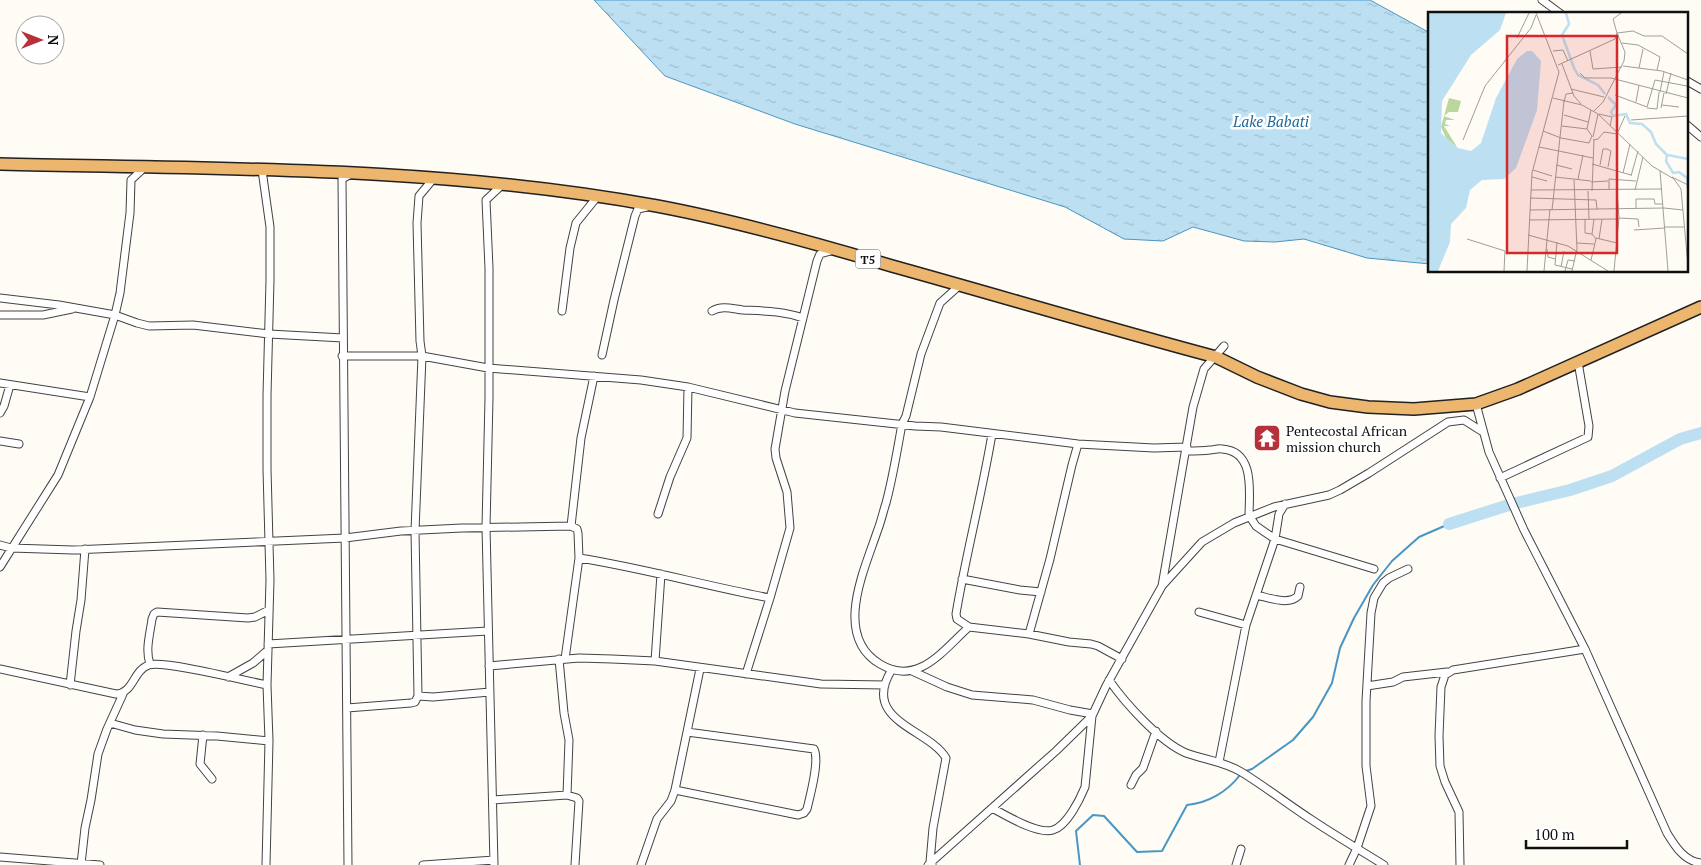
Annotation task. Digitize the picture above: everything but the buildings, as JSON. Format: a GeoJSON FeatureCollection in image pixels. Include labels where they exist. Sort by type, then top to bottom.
{"type":"FeatureCollection","features":[{"type":"Feature","properties":{"kind":"highway","name":"T5"},"geometry":{"type":"LineString","coordinates":[[0,164],[353,172],[502,185],[655,206],[736,223],[837,250],[1216,357],[1257,378],[1301,394],[1330,402],[1368,406],[1414,409],[1476,404],[1518,388],[1701,308]]}},
{"type":"Feature","properties":{"kind":"street"},"geometry":{"type":"LineString","coordinates":[[1542,0],[1558,12]]}},
{"type":"Feature","properties":{"kind":"street"},"geometry":{"type":"LineString","coordinates":[[1688,82],[1701,89]]}},
{"type":"Feature","properties":{"kind":"street"},"geometry":{"type":"LineString","coordinates":[[1688,126],[1701,138]]}},
{"type":"Feature","properties":{"kind":"street"},"geometry":{"type":"LineString","coordinates":[[0,567],[58,475],[90,397],[115,315],[120,292],[130,214],[131,180],[146,167]]}},
{"type":"Feature","properties":{"kind":"street"},"geometry":{"type":"LineString","coordinates":[[262,170],[270,227],[267,423],[270,580],[267,685],[269,741],[266,865]]}},
{"type":"Feature","properties":{"kind":"street"},"geometry":{"type":"LineString","coordinates":[[348,865],[342,356],[342,179],[353,172]]}},
{"type":"Feature","properties":{"kind":"street"},"geometry":{"type":"LineString","coordinates":[[347,708],[411,703],[415,702],[418,696],[415,531],[422,356],[417,222],[419,196],[434,178]]}},
{"type":"Feature","properties":{"kind":"street"},"geometry":{"type":"LineString","coordinates":[[423,865],[494,862],[486,527],[489,268],[486,200],[502,185]]}},
{"type":"Feature","properties":{"kind":"street"},"geometry":{"type":"LineString","coordinates":[[562,311],[570,248],[576,223],[597,197]]}},
{"type":"Feature","properties":{"kind":"street"},"geometry":{"type":"LineString","coordinates":[[602,355],[635,216],[638,209],[655,206]]}},
{"type":"Feature","properties":{"kind":"street"},"geometry":{"type":"LineString","coordinates":[[746,674],[790,528],[787,492],[775,449],[782,410],[817,261],[820,254],[837,250]]}},
{"type":"Feature","properties":{"kind":"street"},"geometry":{"type":"LineString","coordinates":[[960,285],[940,303],[921,354],[906,416],[902,424],[891,482],[878,530],[862,577],[858,594],[855,630],[861,647],[874,660],[891,671],[912,671],[923,667],[969,627]]}},
{"type":"Feature","properties":{"kind":"street"},"geometry":{"type":"LineString","coordinates":[[0,298],[115,315],[149,326],[193,325],[269,334],[343,338]]}},
{"type":"Feature","properties":{"kind":"street"},"geometry":{"type":"LineString","coordinates":[[0,315],[43,315],[75,308]]}},
{"type":"Feature","properties":{"kind":"street"},"geometry":{"type":"LineString","coordinates":[[712,311],[718,308],[764,310],[787,313],[803,318]]}},
{"type":"Feature","properties":{"kind":"street"},"geometry":{"type":"LineString","coordinates":[[1162,586],[1193,406],[1204,369],[1224,346]]}},
{"type":"Feature","properties":{"kind":"street"},"geometry":{"type":"LineString","coordinates":[[342,356],[422,356],[488,368],[640,380],[688,387],[782,410],[902,424],[942,426],[1078,444],[1187,449],[1223,448],[1234,453],[1244,462],[1247,468],[1250,517],[1256,526],[1275,539],[1374,570]]}},
{"type":"Feature","properties":{"kind":"street"},"geometry":{"type":"LineString","coordinates":[[1500,478],[1588,437],[1589,426],[1578,362]]}},
{"type":"Feature","properties":{"kind":"street"},"geometry":{"type":"LineString","coordinates":[[571,526],[581,438],[594,376]]}},
{"type":"Feature","properties":{"kind":"street"},"geometry":{"type":"LineString","coordinates":[[0,383],[90,397]]}},
{"type":"Feature","properties":{"kind":"street"},"geometry":{"type":"LineString","coordinates":[[0,413],[10,385]]}},
{"type":"Feature","properties":{"kind":"street"},"geometry":{"type":"LineString","coordinates":[[658,514],[670,477],[687,438],[688,387]]}},
{"type":"Feature","properties":{"kind":"street"},"geometry":{"type":"LineString","coordinates":[[1476,404],[1489,452],[1500,478],[1524,530],[1585,649],[1666,833],[1684,856],[1696,863],[1701,863]]}},
{"type":"Feature","properties":{"kind":"street"},"geometry":{"type":"LineString","coordinates":[[931,864],[1056,751],[1092,715],[1109,680],[1162,586],[1202,542],[1221,530],[1274,507],[1329,495],[1340,490],[1448,422],[1464,420],[1483,432]]}},
{"type":"Feature","properties":{"kind":"street"},"geometry":{"type":"LineString","coordinates":[[992,434],[962,579],[956,614],[957,618],[969,627],[1028,634],[1053,640],[1098,646],[1122,659]]}},
{"type":"Feature","properties":{"kind":"street"},"geometry":{"type":"LineString","coordinates":[[0,441],[19,444]]}},
{"type":"Feature","properties":{"kind":"street"},"geometry":{"type":"LineString","coordinates":[[1028,634],[1041,592],[1078,444]]}},
{"type":"Feature","properties":{"kind":"street"},"geometry":{"type":"LineString","coordinates":[[1219,762],[1246,624],[1275,539],[1279,514],[1285,504]]}},
{"type":"Feature","properties":{"kind":"street"},"geometry":{"type":"LineString","coordinates":[[0,546],[12,548],[85,549],[345,538],[415,531],[486,527],[571,526],[578,533],[578,558],[562,659],[564,713],[569,740],[566,795]]}},
{"type":"Feature","properties":{"kind":"street"},"geometry":{"type":"LineString","coordinates":[[70,685],[81,600],[85,549]]}},
{"type":"Feature","properties":{"kind":"street"},"geometry":{"type":"LineString","coordinates":[[578,558],[770,598]]}},
{"type":"Feature","properties":{"kind":"street"},"geometry":{"type":"LineString","coordinates":[[1349,865],[1357,848],[1371,806],[1366,766],[1367,686],[1368,640],[1374,598],[1389,578],[1408,570]]}},
{"type":"Feature","properties":{"kind":"street"},"geometry":{"type":"LineString","coordinates":[[655,661],[662,574]]}},
{"type":"Feature","properties":{"kind":"street"},"geometry":{"type":"LineString","coordinates":[[962,579],[1041,592]]}},
{"type":"Feature","properties":{"kind":"street"},"geometry":{"type":"LineString","coordinates":[[1256,595],[1278,600],[1292,600],[1298,596],[1300,587]]}},
{"type":"Feature","properties":{"kind":"street"},"geometry":{"type":"LineString","coordinates":[[150,664],[147,656],[152,619],[157,612],[248,618],[260,615],[268,610]]}},
{"type":"Feature","properties":{"kind":"street"},"geometry":{"type":"LineString","coordinates":[[1199,612],[1246,624]]}},
{"type":"Feature","properties":{"kind":"street"},"geometry":{"type":"LineString","coordinates":[[228,676],[246,668],[268,647],[488,631]]}},
{"type":"Feature","properties":{"kind":"street"},"geometry":{"type":"LineString","coordinates":[[1367,686],[1393,682],[1402,677],[1447,672],[1585,649]]}},
{"type":"Feature","properties":{"kind":"street"},"geometry":{"type":"LineString","coordinates":[[489,666],[587,658],[655,661],[821,684],[885,684]]}},
{"type":"Feature","properties":{"kind":"street"},"geometry":{"type":"LineString","coordinates":[[81,864],[85,828],[98,754],[123,694],[128,691],[139,672],[150,664],[172,666],[267,685]]}},
{"type":"Feature","properties":{"kind":"street"},"geometry":{"type":"LineString","coordinates":[[641,865],[657,819],[671,801],[675,790],[700,668]]}},
{"type":"Feature","properties":{"kind":"street"},"geometry":{"type":"LineString","coordinates":[[0,670],[123,694]]}},
{"type":"Feature","properties":{"kind":"street"},"geometry":{"type":"LineString","coordinates":[[891,671],[885,684],[886,705],[893,716],[939,750],[946,758],[934,820],[931,864]]}},
{"type":"Feature","properties":{"kind":"street"},"geometry":{"type":"LineString","coordinates":[[912,671],[947,687],[972,694],[1033,700],[1092,715]]}},
{"type":"Feature","properties":{"kind":"street"},"geometry":{"type":"LineString","coordinates":[[1447,672],[1443,679],[1440,696],[1440,766],[1459,812],[1460,865]]}},
{"type":"Feature","properties":{"kind":"street"},"geometry":{"type":"LineString","coordinates":[[1109,680],[1132,710],[1183,752],[1219,762],[1242,772],[1314,821],[1384,865]]}},
{"type":"Feature","properties":{"kind":"street"},"geometry":{"type":"LineString","coordinates":[[418,696],[433,697],[490,692]]}},
{"type":"Feature","properties":{"kind":"street"},"geometry":{"type":"LineString","coordinates":[[992,808],[1018,822],[1046,830],[1053,830],[1064,822],[1081,797],[1085,787],[1092,715]]}},
{"type":"Feature","properties":{"kind":"street"},"geometry":{"type":"LineString","coordinates":[[110,723],[134,730],[163,734],[203,735],[269,741]]}},
{"type":"Feature","properties":{"kind":"street"},"geometry":{"type":"LineString","coordinates":[[1131,785],[1136,775],[1143,768],[1156,731]]}},
{"type":"Feature","properties":{"kind":"street"},"geometry":{"type":"LineString","coordinates":[[675,790],[798,814],[804,813],[807,809],[813,782],[816,755],[814,749],[687,732]]}},
{"type":"Feature","properties":{"kind":"street"},"geometry":{"type":"LineString","coordinates":[[203,735],[200,764],[205,773],[212,779]]}},
{"type":"Feature","properties":{"kind":"street"},"geometry":{"type":"LineString","coordinates":[[493,800],[566,795],[577,798],[580,802],[575,865]]}},
{"type":"Feature","properties":{"kind":"street"},"geometry":{"type":"LineString","coordinates":[[1236,865],[1241,849]]}},
{"type":"Feature","properties":{"kind":"street"},"geometry":{"type":"LineString","coordinates":[[0,857],[100,865]]}},
{"type":"Feature","properties":{"kind":"water","name":"Lake Babati"},"geometry":{"type":"Polygon","coordinates":[[[594,0],[1370,0],[1428,32],[1428,264],[1367,258],[1304,239],[1275,242],[1244,241],[1193,227],[1163,241],[1124,239],[1065,207],[795,124],[665,76],[594,0]]]}},
{"type":"Feature","properties":{"kind":"waterway"},"geometry":{"type":"LineString","coordinates":[[1449,524],[1512,504],[1570,490],[1612,476],[1680,439],[1701,433]]}},
{"type":"Feature","properties":{"kind":"waterway"},"geometry":{"type":"LineString","coordinates":[[1246,771],[1252,769],[1293,740],[1313,717],[1332,683],[1340,648],[1354,618],[1373,585],[1392,561],[1419,537],[1449,524]]}},
{"type":"Feature","properties":{"kind":"waterway"},"geometry":{"type":"LineString","coordinates":[[1080,865],[1076,831],[1093,815],[1104,816],[1137,852],[1162,851],[1187,805],[1202,802],[1216,796],[1229,787],[1240,775]]}},
{"type":"Feature","properties":{"kind":"place","name":"Pentecostal African mission church"},"geometry":{"type":"Point","coordinates":[1267,438]}}]}
